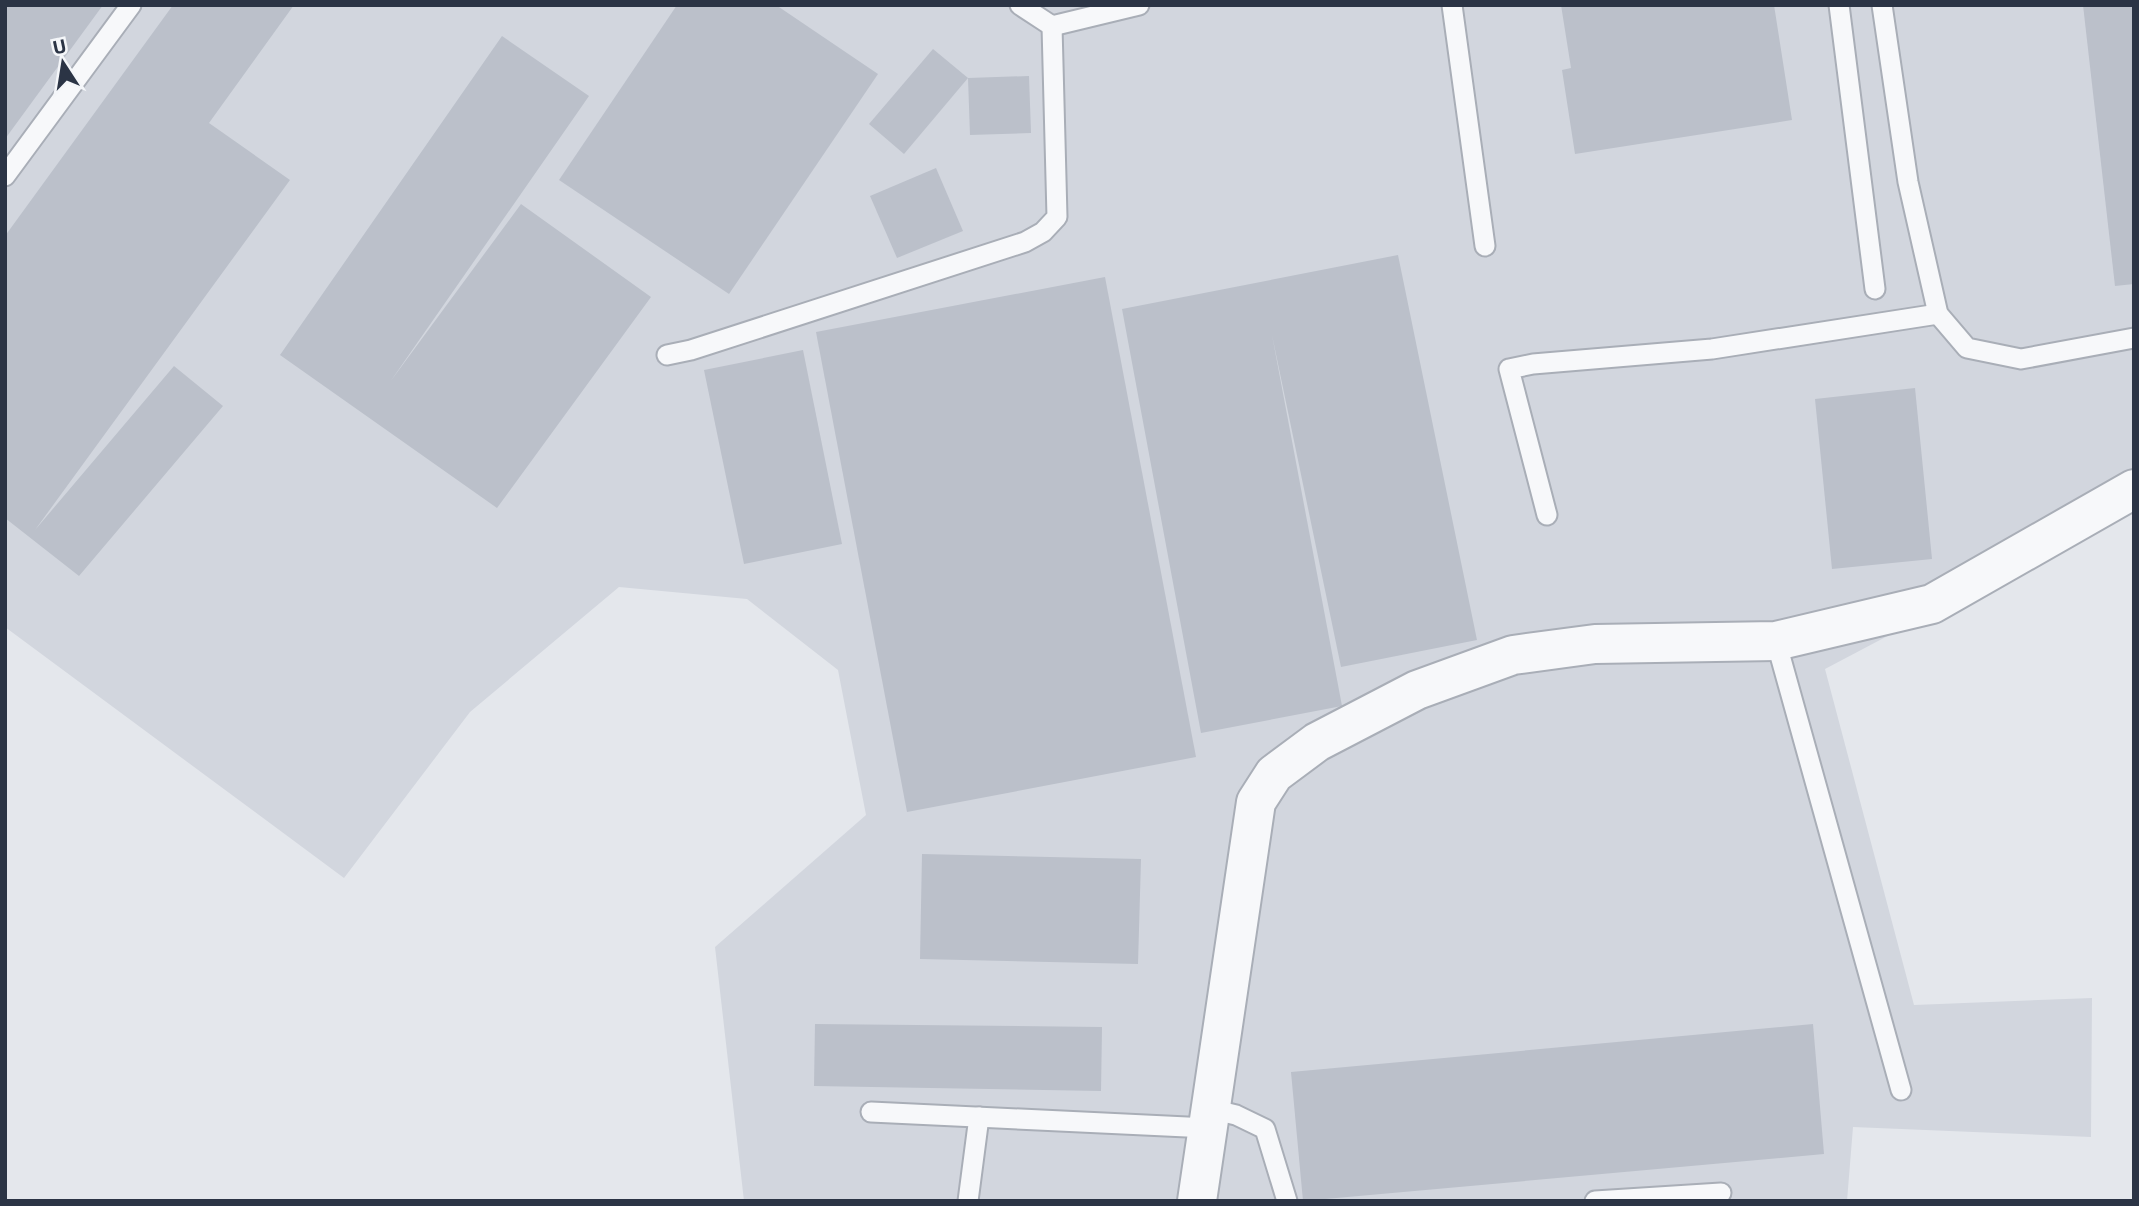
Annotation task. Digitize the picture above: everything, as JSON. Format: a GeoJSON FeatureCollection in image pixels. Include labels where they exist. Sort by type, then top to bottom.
{"type":"FeatureCollection","features":[{"type":"Feature","properties":{"kind":"street"},"geometry":{"type":"LineString","coordinates":[[1197,1201],[1256,802],[1274,774],[1317,742],[1417,690],[1513,654],[1595,645],[1776,641],[1932,604],[2134,489]]}},
{"type":"Feature","properties":{"kind":"lane"},"geometry":{"type":"LineString","coordinates":[[5,176],[131,5]]}},
{"type":"Feature","properties":{"kind":"lane"},"geometry":{"type":"LineString","coordinates":[[1020,5],[1052,26],[1139,5]]}},
{"type":"Feature","properties":{"kind":"lane"},"geometry":{"type":"LineString","coordinates":[[1452,5],[1485,246]]}},
{"type":"Feature","properties":{"kind":"lane"},"geometry":{"type":"LineString","coordinates":[[1839,5],[1875,289]]}},
{"type":"Feature","properties":{"kind":"lane"},"geometry":{"type":"LineString","coordinates":[[1882,5],[1908,183],[1938,314],[1967,348],[2021,359],[2134,338]]}},
{"type":"Feature","properties":{"kind":"lane"},"geometry":{"type":"LineString","coordinates":[[667,355],[691,351],[1012,246],[1043,232],[1057,216],[1052,26]]}},
{"type":"Feature","properties":{"kind":"lane"},"geometry":{"type":"LineString","coordinates":[[1548,515],[1509,369],[1533,364],[1712,349],[1938,314]]}},
{"type":"Feature","properties":{"kind":"lane"},"geometry":{"type":"LineString","coordinates":[[1776,641],[1901,1090]]}},
{"type":"Feature","properties":{"kind":"lane"},"geometry":{"type":"LineString","coordinates":[[872,1112],[979,1117],[1209,1118],[1236,1115],[1265,1129],[1287,1201]]}},
{"type":"Feature","properties":{"kind":"lane"},"geometry":{"type":"LineString","coordinates":[[968,1201],[979,1117]]}},
{"type":"Feature","properties":{"kind":"lane"},"geometry":{"type":"LineString","coordinates":[[1595,1201],[1721,1193]]}},
{"type":"Feature","properties":{"kind":"shaded area"},"geometry":{"type":"Polygon","coordinates":[[[5,5],[2134,5],[2134,506],[1825,669],[1914,1005],[2092,998],[2091,1137],[1853,1127],[1847,1201],[744,1201],[715,947],[866,815],[838,670],[747,599],[619,587],[470,712],[344,878],[5,627],[5,5]]]}},
{"type":"Feature","properties":{"kind":"building"},"geometry":{"type":"Polygon","coordinates":[[[5,5],[103,5],[5,139],[5,5]]]}},
{"type":"Feature","properties":{"kind":"building"},"geometry":{"type":"Polygon","coordinates":[[[173,5],[294,5],[209,123],[290,180],[35,530],[174,366],[223,406],[79,576],[5,518],[5,236],[173,5]]]}},
{"type":"Feature","properties":{"kind":"building"},"geometry":{"type":"Polygon","coordinates":[[[677,5],[776,5],[878,74],[729,294],[559,180],[677,5]]]}},
{"type":"Feature","properties":{"kind":"building"},"geometry":{"type":"Polygon","coordinates":[[[1561,5],[1774,5],[1792,120],[1575,154],[1562,70],[1571,68],[1561,5]]]}},
{"type":"Feature","properties":{"kind":"building"},"geometry":{"type":"Polygon","coordinates":[[[2083,5],[2134,5],[2134,284],[2115,286],[2083,5]]]}},
{"type":"Feature","properties":{"kind":"building"},"geometry":{"type":"Polygon","coordinates":[[[502,36],[589,96],[390,382],[521,204],[651,297],[497,508],[280,355],[502,36]]]}},
{"type":"Feature","properties":{"kind":"building"},"geometry":{"type":"Polygon","coordinates":[[[933,49],[968,78],[904,154],[869,124],[933,49]]]}},
{"type":"Feature","properties":{"kind":"building"},"geometry":{"type":"Polygon","coordinates":[[[1029,76],[1031,133],[970,135],[968,78],[1029,76]]]}},
{"type":"Feature","properties":{"kind":"building"},"geometry":{"type":"Polygon","coordinates":[[[936,168],[963,231],[897,258],[870,196],[936,168]]]}},
{"type":"Feature","properties":{"kind":"building"},"geometry":{"type":"Polygon","coordinates":[[[1398,255],[1477,640],[1341,667],[1272,335],[1342,706],[1201,733],[1122,309],[1398,255]]]}},
{"type":"Feature","properties":{"kind":"building"},"geometry":{"type":"Polygon","coordinates":[[[1105,277],[1196,757],[907,812],[816,332],[1105,277]]]}},
{"type":"Feature","properties":{"kind":"building"},"geometry":{"type":"Polygon","coordinates":[[[803,350],[842,544],[744,564],[704,370],[803,350]]]}},
{"type":"Feature","properties":{"kind":"building"},"geometry":{"type":"Polygon","coordinates":[[[1915,388],[1932,559],[1832,569],[1815,399],[1915,388]]]}},
{"type":"Feature","properties":{"kind":"building"},"geometry":{"type":"Polygon","coordinates":[[[922,854],[1141,859],[1138,964],[920,959],[922,854]]]}},
{"type":"Feature","properties":{"kind":"building"},"geometry":{"type":"Polygon","coordinates":[[[815,1024],[1102,1027],[1101,1091],[814,1086],[815,1024]]]}},
{"type":"Feature","properties":{"kind":"building"},"geometry":{"type":"Polygon","coordinates":[[[1813,1024],[1824,1154],[1303,1201],[1291,1072],[1813,1024]]]}}]}
